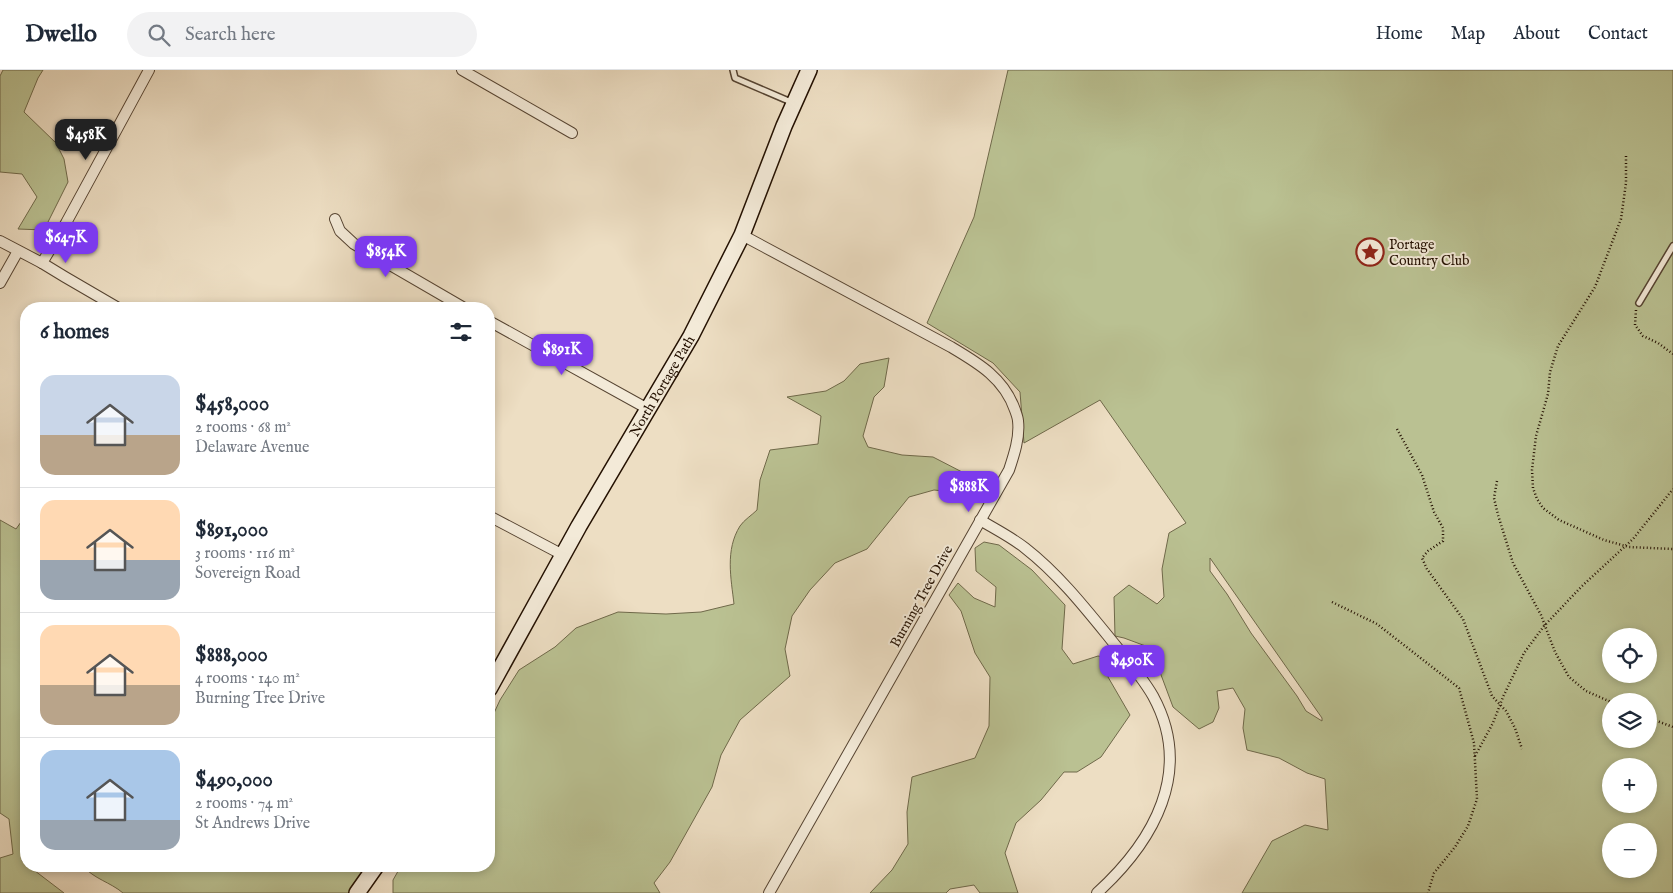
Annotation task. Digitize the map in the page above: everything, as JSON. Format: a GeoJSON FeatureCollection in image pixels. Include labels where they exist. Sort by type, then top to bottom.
{"type":"FeatureCollection","features":[{"type":"Feature","properties":{"kind":"main road","name":"North Portage Path"},"geometry":{"type":"LineString","coordinates":[[495,678],[563,554],[691,336],[742,235],[809,70]]}},
{"type":"Feature","properties":{"kind":"main road"},"geometry":{"type":"LineString","coordinates":[[357,893],[372,872]]}},
{"type":"Feature","properties":{"kind":"street"},"geometry":{"type":"LineString","coordinates":[[42,263],[66,223],[149,70]]}},
{"type":"Feature","properties":{"kind":"street"},"geometry":{"type":"LineString","coordinates":[[462,70],[572,133]]}},
{"type":"Feature","properties":{"kind":"street"},"geometry":{"type":"LineString","coordinates":[[335,219],[340,231],[354,244],[454,302]]}},
{"type":"Feature","properties":{"kind":"street","name":"Burning Tree Drive"},"geometry":{"type":"LineString","coordinates":[[742,235],[982,365],[997,379],[1011,398],[1018,421],[1016,448],[1009,470],[769,893]]}},
{"type":"Feature","properties":{"kind":"street"},"geometry":{"type":"LineString","coordinates":[[0,241],[42,263],[108,302]]}},
{"type":"Feature","properties":{"kind":"street"},"geometry":{"type":"LineString","coordinates":[[0,283],[18,251]]}},
{"type":"Feature","properties":{"kind":"street"},"geometry":{"type":"LineString","coordinates":[[495,324],[648,409]]}},
{"type":"Feature","properties":{"kind":"street"},"geometry":{"type":"LineString","coordinates":[[495,519],[563,554]]}},
{"type":"Feature","properties":{"kind":"street"},"geometry":{"type":"LineString","coordinates":[[980,520],[1024,548],[1060,579],[1138,674],[1152,695],[1164,721],[1171,757],[1169,779],[1158,816],[1133,854],[1097,893]]}},
{"type":"Feature","properties":{"kind":"lane"},"geometry":{"type":"LineString","coordinates":[[733,70],[735,78],[794,103]]}},
{"type":"Feature","properties":{"kind":"lane"},"geometry":{"type":"LineString","coordinates":[[1639,303],[1673,246]]}},
{"type":"Feature","properties":{"kind":"path"},"geometry":{"type":"LineString","coordinates":[[1626,156],[1626,183],[1621,220],[1595,287],[1558,346],[1550,372],[1548,394],[1536,436],[1532,470],[1533,488],[1543,508],[1559,520],[1604,540],[1626,546],[1673,549]]}},
{"type":"Feature","properties":{"kind":"path"},"geometry":{"type":"LineString","coordinates":[[1639,303],[1635,325],[1643,336],[1658,343],[1673,354]]}},
{"type":"Feature","properties":{"kind":"path"},"geometry":{"type":"LineString","coordinates":[[1397,429],[1422,475],[1434,512],[1443,528],[1443,541],[1428,551],[1422,558],[1427,569],[1463,619],[1492,696],[1516,728],[1522,749]]}},
{"type":"Feature","properties":{"kind":"path"},"geometry":{"type":"LineString","coordinates":[[1497,480],[1494,498],[1513,563],[1545,624],[1555,652],[1569,677],[1586,691],[1602,698]]}},
{"type":"Feature","properties":{"kind":"path"},"geometry":{"type":"LineString","coordinates":[[1474,757],[1493,722],[1524,652],[1545,624],[1582,586],[1634,539],[1673,489]]}},
{"type":"Feature","properties":{"kind":"path"},"geometry":{"type":"LineString","coordinates":[[1332,602],[1377,624],[1459,688],[1474,743],[1476,799],[1468,826],[1455,847],[1434,873],[1428,893]]}},
{"type":"Feature","properties":{"kind":"path"},"geometry":{"type":"LineString","coordinates":[[1657,721],[1673,727]]}},
{"type":"Feature","properties":{"kind":"green space"},"geometry":{"type":"Polygon","coordinates":[[[3,70],[43,70],[24,112],[56,143],[64,159],[68,182],[44,230],[18,229],[37,197],[22,174],[0,172],[0,76],[3,70]]]}},
{"type":"Feature","properties":{"kind":"green space","name":"Portage Country Club"},"geometry":{"type":"Polygon","coordinates":[[[1008,70],[1673,70],[1673,893],[1242,893],[1272,841],[1305,825],[1328,830],[1325,779],[1307,773],[1279,758],[1247,750],[1243,728],[1245,709],[1233,688],[1217,691],[1219,708],[1213,722],[1199,729],[1173,707],[1151,648],[1115,636],[1114,597],[1129,585],[1157,604],[1164,597],[1162,569],[1169,533],[1186,523],[1100,400],[1024,443],[1020,392],[993,363],[927,323],[974,217],[1008,70]],[[1210,558],[1210,571],[1251,633],[1306,711],[1322,721],[1322,718],[1210,558]]]}},
{"type":"Feature","properties":{"kind":"green space"},"geometry":{"type":"Polygon","coordinates":[[[889,358],[884,387],[874,397],[863,436],[868,447],[902,455],[933,457],[964,473],[977,486],[963,493],[934,490],[909,497],[867,549],[835,563],[810,590],[792,616],[785,649],[790,676],[740,720],[721,755],[712,787],[670,862],[654,883],[660,893],[393,893],[393,880],[398,872],[495,872],[495,711],[519,670],[555,647],[576,628],[618,612],[666,614],[701,612],[734,604],[730,564],[732,545],[740,526],[757,510],[760,480],[770,450],[818,444],[821,416],[787,397],[826,391],[844,381],[860,364],[889,358]]]}},
{"type":"Feature","properties":{"kind":"green space"},"geometry":{"type":"Polygon","coordinates":[[[0,520],[16,529],[20,523],[20,872],[36,872],[64,893],[0,893],[0,858],[13,854],[9,819],[0,813],[0,520]]]}},
{"type":"Feature","properties":{"kind":"green space"},"geometry":{"type":"Polygon","coordinates":[[[984,542],[999,545],[1032,570],[1065,605],[1062,649],[1073,664],[1098,656],[1115,659],[1108,677],[1130,715],[1101,757],[1077,772],[1064,772],[1041,800],[1016,823],[1005,853],[1018,893],[980,893],[974,885],[950,889],[946,893],[870,893],[892,870],[908,844],[907,812],[912,777],[975,758],[989,726],[990,677],[975,653],[961,611],[949,595],[958,583],[974,598],[995,607],[996,587],[976,571],[975,548],[984,542]]]}},
{"type":"Feature","properties":{"kind":"green space"},"geometry":{"type":"Polygon","coordinates":[[[90,872],[365,872],[349,893],[123,893],[90,872]]]}},
{"type":"Feature","properties":{"kind":"place","name":"Portage Country Club"},"geometry":{"type":"Point","coordinates":[1370,252]}}]}
